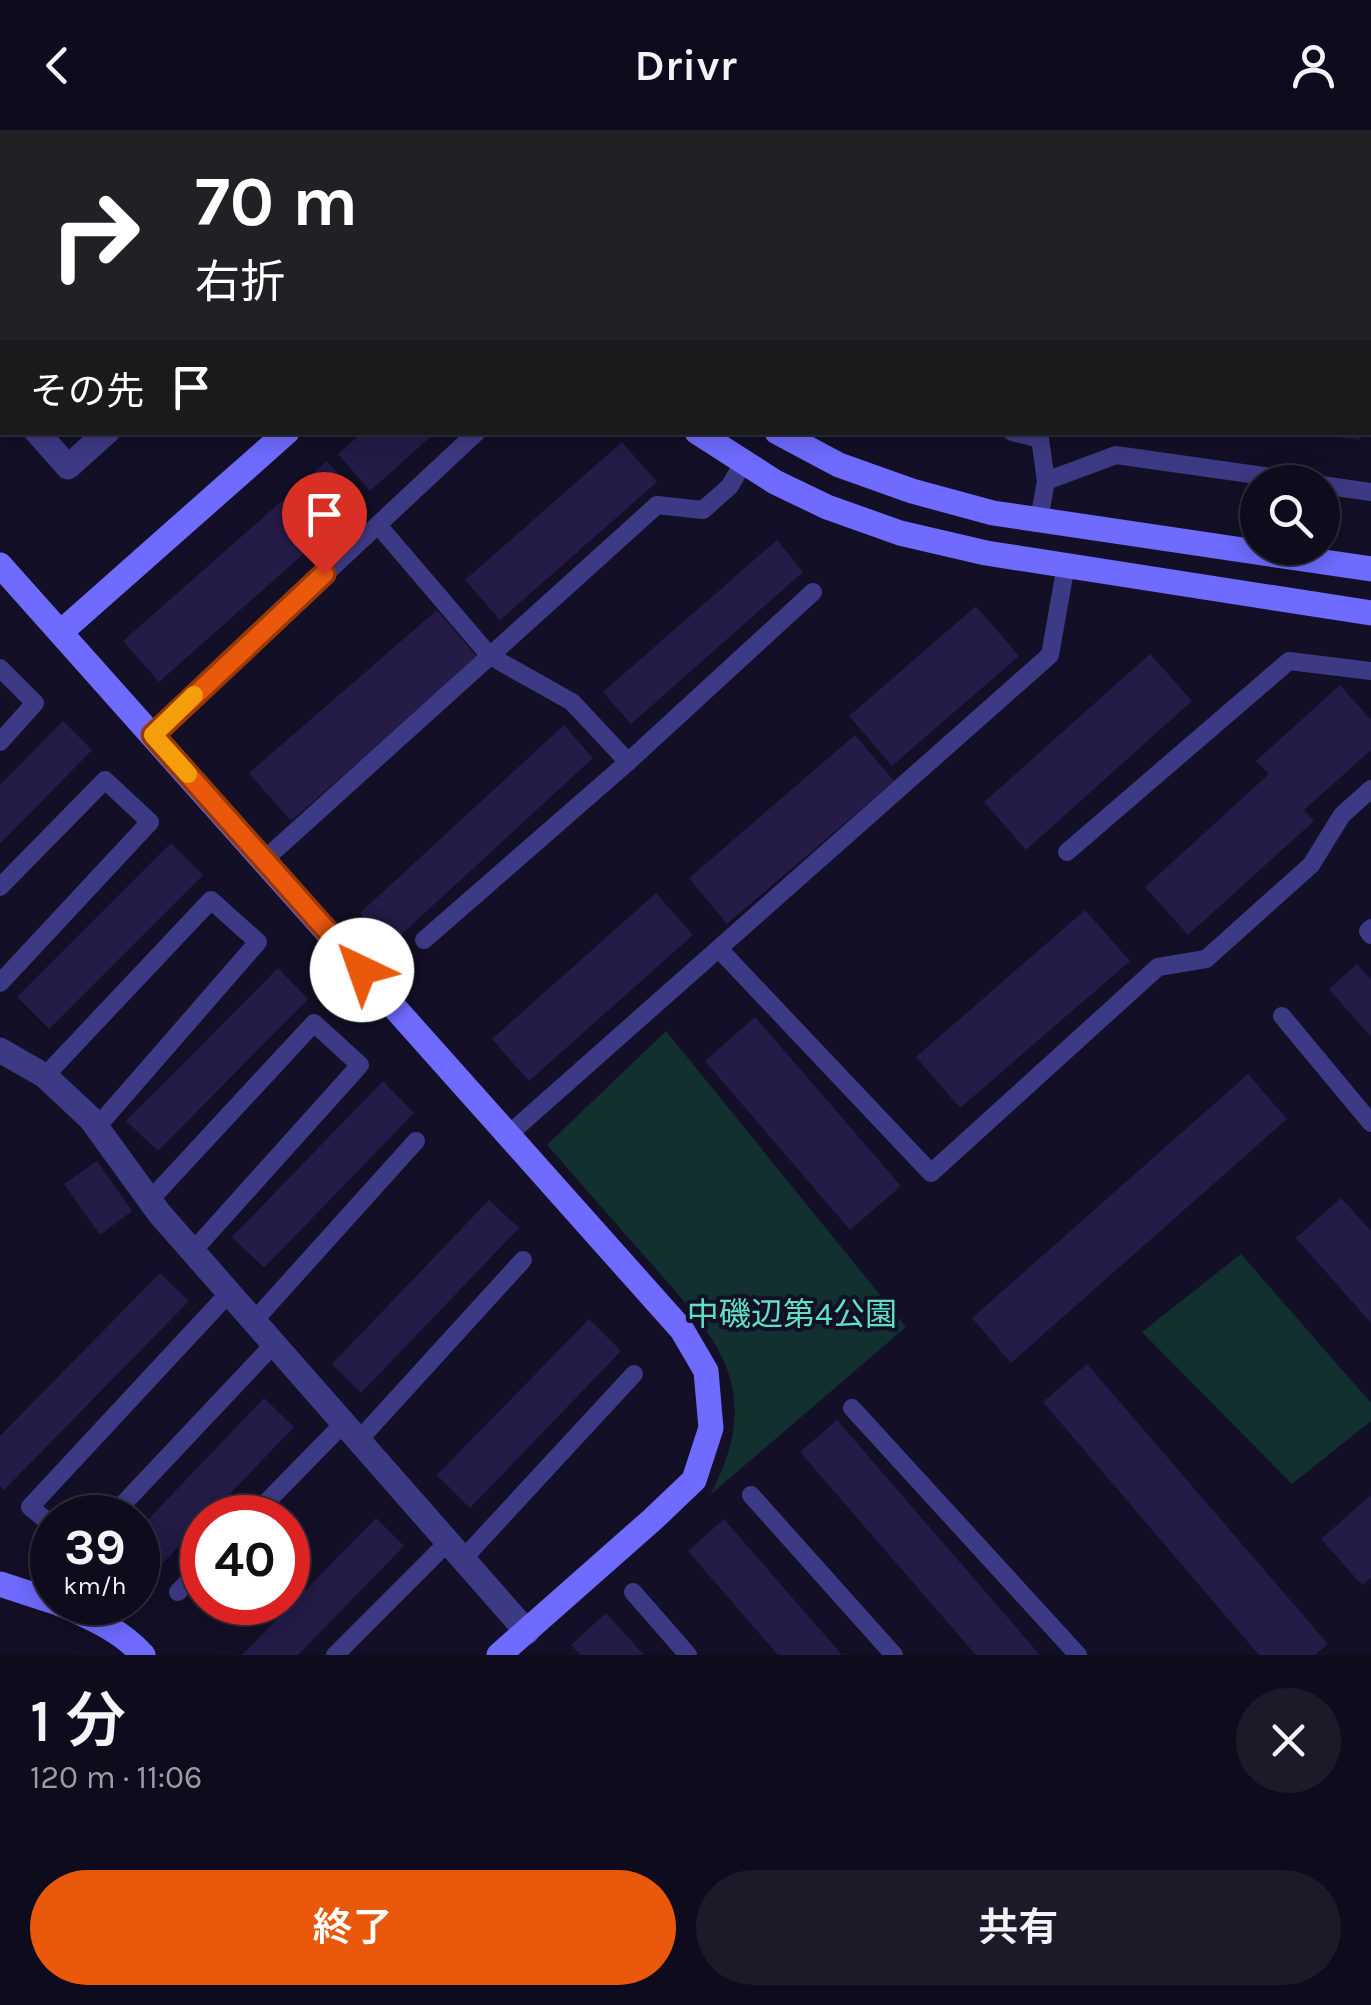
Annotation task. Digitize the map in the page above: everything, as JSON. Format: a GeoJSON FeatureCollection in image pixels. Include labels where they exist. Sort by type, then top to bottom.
{"type":"FeatureCollection","features":[{"type":"Feature","properties":{"kind":"street"},"geometry":{"type":"LineString","coordinates":[[40,435],[68,468],[105,435]]}},
{"type":"Feature","properties":{"kind":"street"},"geometry":{"type":"LineString","coordinates":[[61,632],[280,435]]}},
{"type":"Feature","properties":{"kind":"street"},"geometry":{"type":"LineString","coordinates":[[702,435],[774,482],[827,507],[900,533],[986,553],[1371,613]]}},
{"type":"Feature","properties":{"kind":"street"},"geometry":{"type":"LineString","coordinates":[[783,435],[839,465],[912,492],[993,513],[1371,569]]}},
{"type":"Feature","properties":{"kind":"street"},"geometry":{"type":"LineString","coordinates":[[0,565],[682,1330],[706,1371],[711,1428],[694,1480],[500,1655]]}},
{"type":"Feature","properties":{"kind":"street"},"geometry":{"type":"LineString","coordinates":[[0,1050],[45,1076],[97,1127],[192,1252],[527,1632]]}},
{"type":"Feature","properties":{"kind":"street"},"geometry":{"type":"LineString","coordinates":[[0,1584],[30,1594]]}},
{"type":"Feature","properties":{"kind":"street"},"geometry":{"type":"LineString","coordinates":[[104,1625],[132,1642],[143,1655]]}},
{"type":"Feature","properties":{"kind":"lane"},"geometry":{"type":"LineString","coordinates":[[153,735],[474,435]]}},
{"type":"Feature","properties":{"kind":"lane"},"geometry":{"type":"LineString","coordinates":[[1022,435],[1040,440],[1046,481],[1038,520]]}},
{"type":"Feature","properties":{"kind":"lane"},"geometry":{"type":"LineString","coordinates":[[1046,481],[1116,455],[1240,473]]}},
{"type":"Feature","properties":{"kind":"lane"},"geometry":{"type":"LineString","coordinates":[[264,860],[657,505],[703,510],[730,486],[742,462]]}},
{"type":"Feature","properties":{"kind":"lane"},"geometry":{"type":"LineString","coordinates":[[1340,488],[1371,492]]}},
{"type":"Feature","properties":{"kind":"lane"},"geometry":{"type":"LineString","coordinates":[[378,525],[490,656],[572,702],[628,762]]}},
{"type":"Feature","properties":{"kind":"lane"},"geometry":{"type":"LineString","coordinates":[[508,1135],[1050,655],[1066,565]]}},
{"type":"Feature","properties":{"kind":"lane"},"geometry":{"type":"LineString","coordinates":[[424,940],[628,762],[813,592]]}},
{"type":"Feature","properties":{"kind":"lane"},"geometry":{"type":"LineString","coordinates":[[1067,852],[1288,661],[1371,670]]}},
{"type":"Feature","properties":{"kind":"lane"},"geometry":{"type":"LineString","coordinates":[[0,668],[35,703],[0,742]]}},
{"type":"Feature","properties":{"kind":"lane"},"geometry":{"type":"LineString","coordinates":[[0,887],[105,780],[150,822],[0,983]]}},
{"type":"Feature","properties":{"kind":"lane"},"geometry":{"type":"LineString","coordinates":[[719,949],[931,1174],[1158,968],[1206,959],[1311,864],[1342,815],[1371,789]]}},
{"type":"Feature","properties":{"kind":"lane"},"geometry":{"type":"LineString","coordinates":[[45,1076],[211,900],[258,942],[97,1127]]}},
{"type":"Feature","properties":{"kind":"lane"},"geometry":{"type":"LineString","coordinates":[[1282,1016],[1371,1123]]}},
{"type":"Feature","properties":{"kind":"lane"},"geometry":{"type":"LineString","coordinates":[[150,1200],[314,1023],[360,1066],[192,1252]]}},
{"type":"Feature","properties":{"kind":"lane"},"geometry":{"type":"LineString","coordinates":[[253,1322],[416,1141]]}},
{"type":"Feature","properties":{"kind":"lane"},"geometry":{"type":"LineString","coordinates":[[277,1495],[350,1432],[523,1260]]}},
{"type":"Feature","properties":{"kind":"lane"},"geometry":{"type":"LineString","coordinates":[[41,1495],[228,1294]]}},
{"type":"Feature","properties":{"kind":"lane"},"geometry":{"type":"LineString","coordinates":[[132,1495],[273,1345]]}},
{"type":"Feature","properties":{"kind":"lane"},"geometry":{"type":"LineString","coordinates":[[336,1655],[455,1551],[634,1374]]}},
{"type":"Feature","properties":{"kind":"lane"},"geometry":{"type":"LineString","coordinates":[[852,1408],[1078,1655]]}},
{"type":"Feature","properties":{"kind":"lane"},"geometry":{"type":"LineString","coordinates":[[751,1495],[894,1655]]}},
{"type":"Feature","properties":{"kind":"lane"},"geometry":{"type":"LineString","coordinates":[[633,1592],[688,1655]]}},
{"type":"Feature","properties":{"kind":"green space","name":"中磯辺第4公園"},"geometry":{"type":"Polygon","coordinates":[[[666,1031],[906,1327],[710,1495],[727,1457],[734,1424],[734,1394],[726,1367],[695,1315],[547,1145],[666,1031]]]}},
{"type":"Feature","properties":{"kind":"green space"},"geometry":{"type":"Polygon","coordinates":[[[1241,1254],[1371,1403],[1371,1421],[1292,1484],[1142,1332],[1241,1254]]]}},
{"type":"Feature","properties":{"kind":"building"},"geometry":{"type":"Polygon","coordinates":[[[360,435],[433,435],[370,491],[338,454],[360,435]]]}},
{"type":"Feature","properties":{"kind":"building"},"geometry":{"type":"Polygon","coordinates":[[[1323,435],[1361,435],[1360,440],[1323,435]]]}},
{"type":"Feature","properties":{"kind":"building"},"geometry":{"type":"Polygon","coordinates":[[[622,442],[657,482],[500,620],[465,580],[622,442]]]}},
{"type":"Feature","properties":{"kind":"building"},"geometry":{"type":"Polygon","coordinates":[[[327,461],[363,501],[159,682],[123,641],[327,461]]]}},
{"type":"Feature","properties":{"kind":"building"},"geometry":{"type":"Polygon","coordinates":[[[777,540],[803,572],[631,724],[603,692],[777,540]]]}},
{"type":"Feature","properties":{"kind":"building"},"geometry":{"type":"Polygon","coordinates":[[[976,606],[1019,656],[892,766],[849,716],[976,606]]]}},
{"type":"Feature","properties":{"kind":"building"},"geometry":{"type":"Polygon","coordinates":[[[437,610],[478,658],[291,821],[249,773],[437,610]]]}},
{"type":"Feature","properties":{"kind":"building"},"geometry":{"type":"Polygon","coordinates":[[[1150,654],[1192,701],[1026,850],[984,802],[1150,654]]]}},
{"type":"Feature","properties":{"kind":"building"},"geometry":{"type":"Polygon","coordinates":[[[1340,685],[1371,720],[1371,750],[1304,810],[1314,821],[1188,935],[1145,887],[1269,774],[1256,761],[1340,685]]]}},
{"type":"Feature","properties":{"kind":"building"},"geometry":{"type":"Polygon","coordinates":[[[63,721],[92,750],[0,844],[0,785],[63,721]]]}},
{"type":"Feature","properties":{"kind":"building"},"geometry":{"type":"Polygon","coordinates":[[[564,725],[593,758],[390,945],[360,913],[564,725]]]}},
{"type":"Feature","properties":{"kind":"building"},"geometry":{"type":"Polygon","coordinates":[[[855,735],[894,781],[727,924],[689,878],[855,735]]]}},
{"type":"Feature","properties":{"kind":"building"},"geometry":{"type":"Polygon","coordinates":[[[171,843],[203,875],[49,1029],[17,997],[171,843]]]}},
{"type":"Feature","properties":{"kind":"building"},"geometry":{"type":"Polygon","coordinates":[[[656,893],[693,935],[529,1081],[492,1039],[656,893]]]}},
{"type":"Feature","properties":{"kind":"building"},"geometry":{"type":"Polygon","coordinates":[[[1085,910],[1130,961],[960,1108],[916,1057],[1085,910]]]}},
{"type":"Feature","properties":{"kind":"building"},"geometry":{"type":"Polygon","coordinates":[[[1357,964],[1371,980],[1371,1037],[1329,989],[1357,964]]]}},
{"type":"Feature","properties":{"kind":"building"},"geometry":{"type":"Polygon","coordinates":[[[278,968],[308,999],[158,1151],[126,1121],[278,968]]]}},
{"type":"Feature","properties":{"kind":"building"},"geometry":{"type":"Polygon","coordinates":[[[755,1017],[901,1186],[850,1230],[705,1061],[755,1017]]]}},
{"type":"Feature","properties":{"kind":"building"},"geometry":{"type":"Polygon","coordinates":[[[1248,1074],[1287,1119],[1011,1363],[972,1318],[1248,1074]]]}},
{"type":"Feature","properties":{"kind":"building"},"geometry":{"type":"Polygon","coordinates":[[[383,1081],[414,1113],[264,1268],[232,1237],[383,1081]]]}},
{"type":"Feature","properties":{"kind":"building"},"geometry":{"type":"Polygon","coordinates":[[[97,1161],[132,1211],[100,1235],[64,1184],[97,1161]]]}},
{"type":"Feature","properties":{"kind":"building"},"geometry":{"type":"Polygon","coordinates":[[[1341,1198],[1371,1231],[1371,1323],[1296,1238],[1341,1198]]]}},
{"type":"Feature","properties":{"kind":"building"},"geometry":{"type":"Polygon","coordinates":[[[489,1200],[519,1228],[361,1393],[332,1364],[489,1200]]]}},
{"type":"Feature","properties":{"kind":"building"},"geometry":{"type":"Polygon","coordinates":[[[160,1273],[189,1301],[4,1490],[0,1486],[0,1436],[160,1273]]]}},
{"type":"Feature","properties":{"kind":"building"},"geometry":{"type":"Polygon","coordinates":[[[589,1319],[621,1351],[470,1508],[437,1475],[589,1319]]]}},
{"type":"Feature","properties":{"kind":"building"},"geometry":{"type":"Polygon","coordinates":[[[1087,1364],[1328,1644],[1315,1655],[1259,1655],[1043,1402],[1087,1364]]]}},
{"type":"Feature","properties":{"kind":"building"},"geometry":{"type":"Polygon","coordinates":[[[264,1398],[294,1427],[229,1495],[180,1495],[180,1545],[160,1566],[160,1507],[264,1398]]]}},
{"type":"Feature","properties":{"kind":"building"},"geometry":{"type":"Polygon","coordinates":[[[837,1420],[1040,1655],[976,1655],[800,1452],[837,1420]]]}},
{"type":"Feature","properties":{"kind":"building"},"geometry":{"type":"Polygon","coordinates":[[[1371,1495],[1371,1578],[1362,1585],[1321,1539],[1371,1495]]]}},
{"type":"Feature","properties":{"kind":"building"},"geometry":{"type":"Polygon","coordinates":[[[376,1518],[404,1546],[298,1655],[242,1655],[271,1625],[310,1625],[310,1585],[376,1518]]]}},
{"type":"Feature","properties":{"kind":"building"},"geometry":{"type":"Polygon","coordinates":[[[724,1519],[842,1655],[778,1655],[688,1551],[724,1519]]]}},
{"type":"Feature","properties":{"kind":"building"},"geometry":{"type":"Polygon","coordinates":[[[606,1613],[644,1655],[580,1655],[571,1645],[606,1613]]]}},
{"type":"Feature","properties":{"kind":"slow traffic"},"geometry":{"type":"LineString","coordinates":[[188,774],[153,735],[194,695]]}},
{"type":"Feature","properties":{"kind":"route"},"geometry":{"type":"LineString","coordinates":[[324,574],[153,735],[362,970]]}}]}
